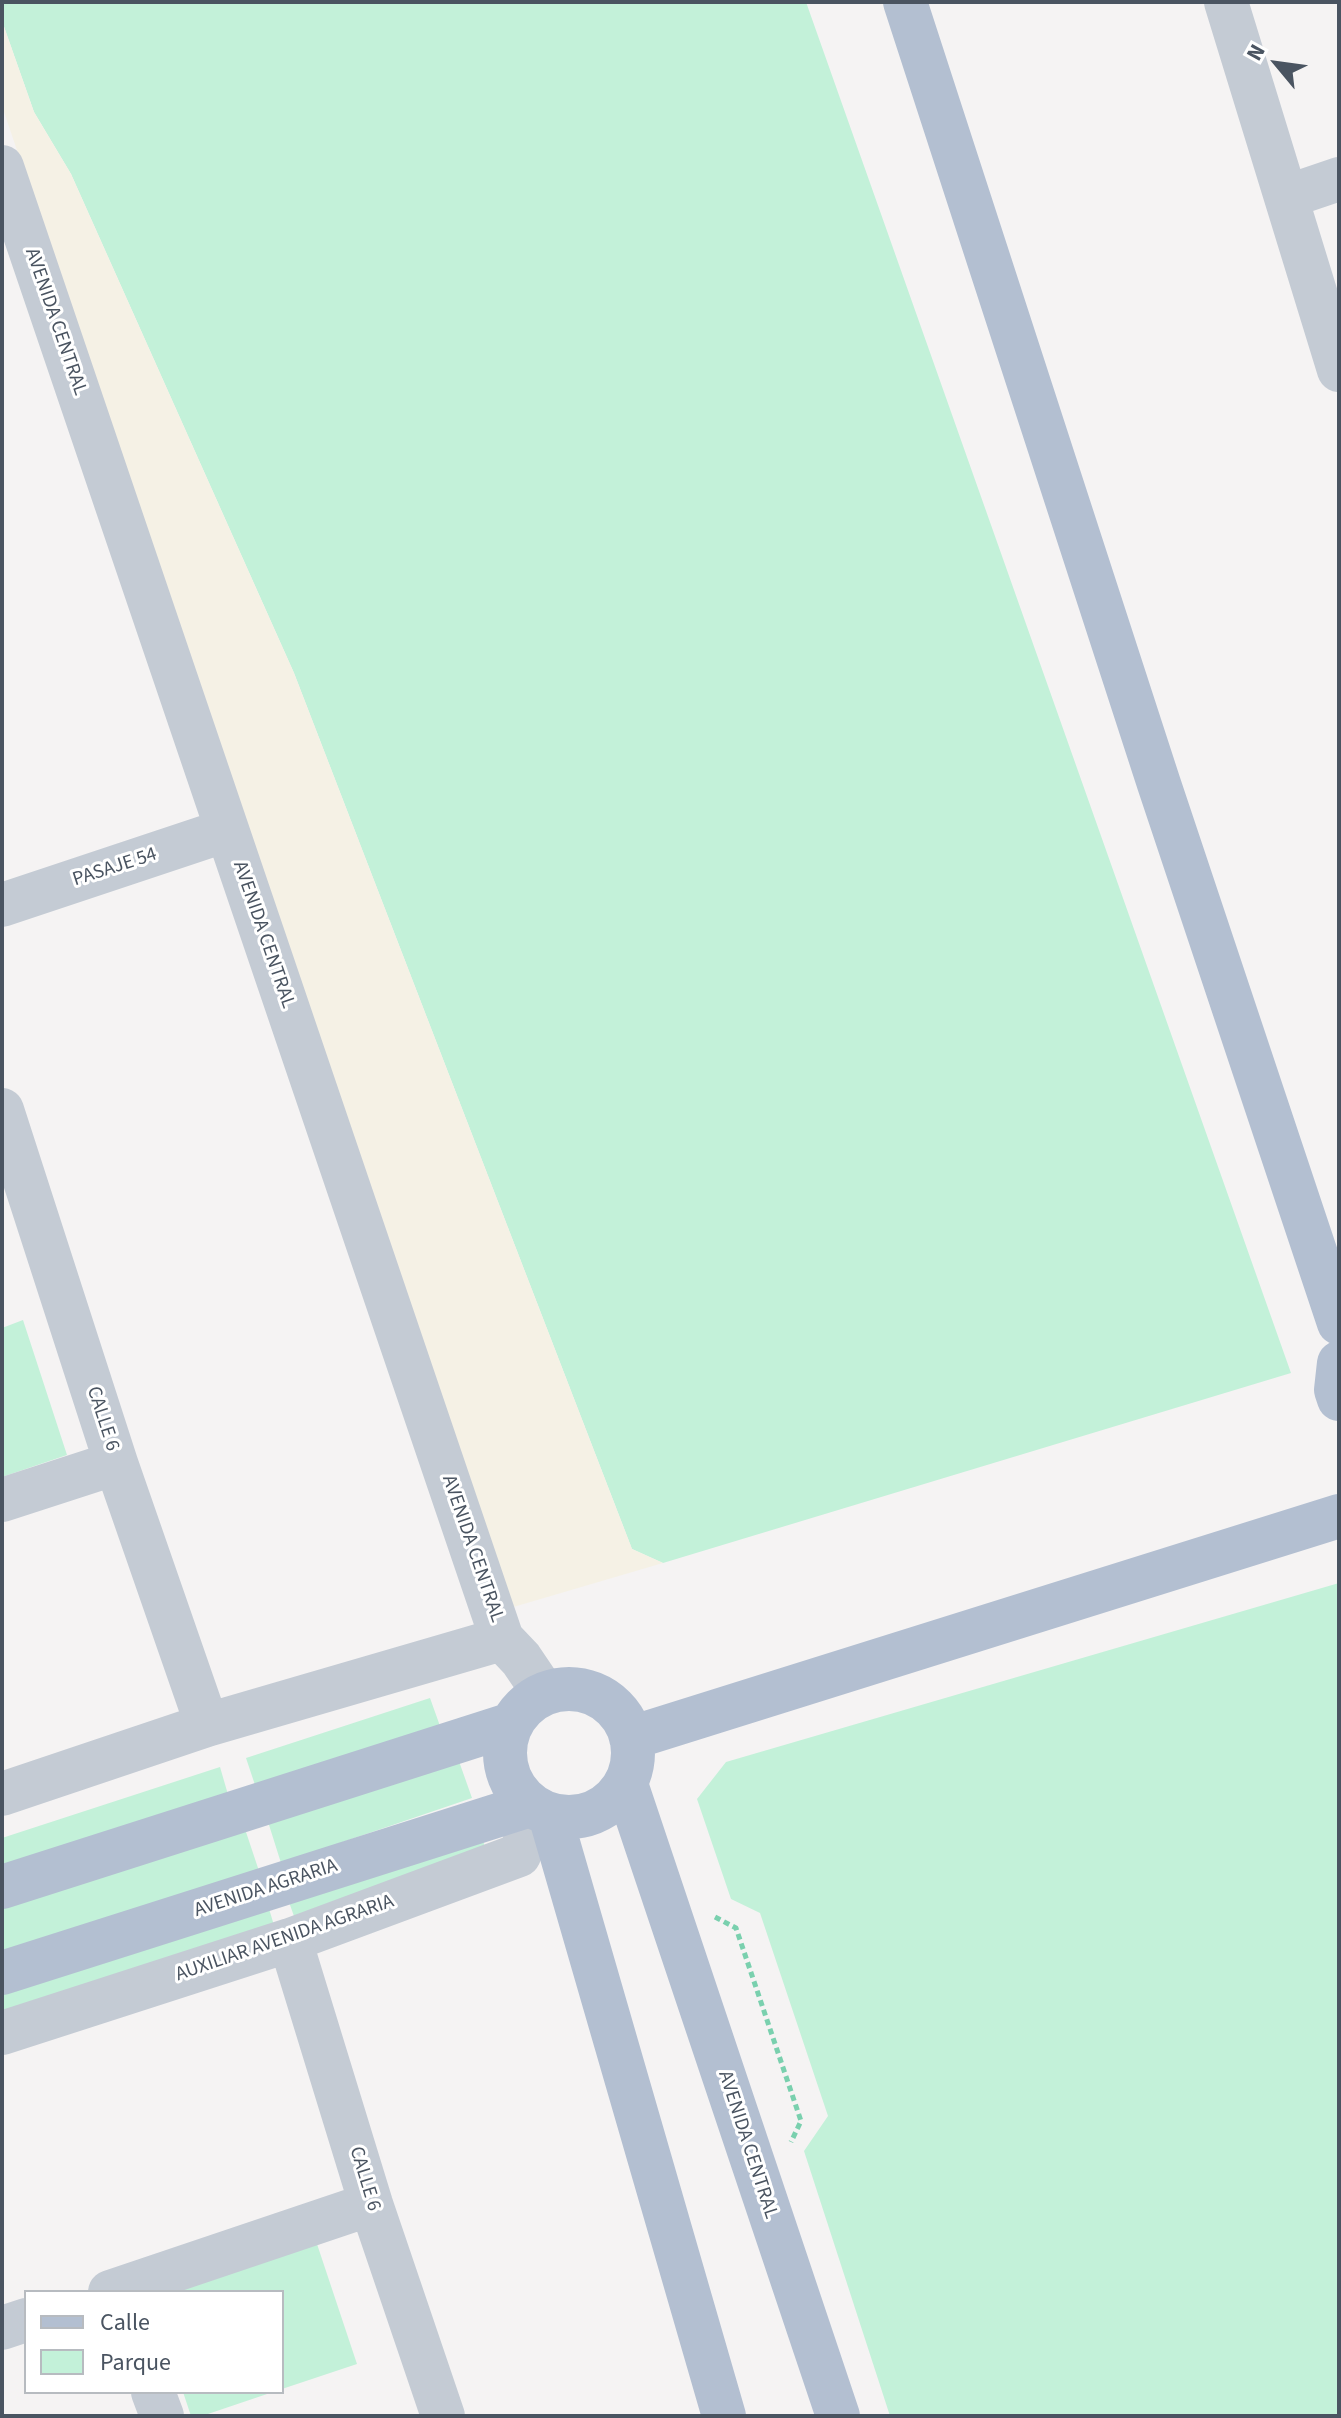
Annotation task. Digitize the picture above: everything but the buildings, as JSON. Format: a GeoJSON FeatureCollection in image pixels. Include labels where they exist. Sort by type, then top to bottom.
{"type":"FeatureCollection","features":[{"type":"Feature","properties":{"kind":"main road"},"geometry":{"type":"LineString","coordinates":[[905,2],[1154,769],[1339,1323]]}},
{"type":"Feature","properties":{"kind":"main road"},"geometry":{"type":"LineString","coordinates":[[1339,1363],[1336,1390],[1339,1399]]}},
{"type":"Feature","properties":{"kind":"main road"},"geometry":{"type":"LineString","coordinates":[[631,1738],[1339,1516]]}},
{"type":"Feature","properties":{"kind":"main road"},"geometry":{"type":"LineString","coordinates":[[566,1689],[588,1692],[609,1702],[624,1719],[631,1738],[633,1762],[626,1784],[613,1801],[594,1813],[572,1818],[540,1810],[515,1789],[506,1768],[506,1745],[512,1724],[526,1706],[544,1693],[566,1689]]}},
{"type":"Feature","properties":{"kind":"main road"},"geometry":{"type":"LineString","coordinates":[[2,1887],[512,1724]]}},
{"type":"Feature","properties":{"kind":"main road","name":"AVENIDA CENTRAL"},"geometry":{"type":"LineString","coordinates":[[626,1784],[838,2416]]}},
{"type":"Feature","properties":{"kind":"main road"},"geometry":{"type":"LineString","coordinates":[[540,1810],[724,2416]]}},
{"type":"Feature","properties":{"kind":"main road","name":"AVENIDA AGRARIA"},"geometry":{"type":"LineString","coordinates":[[2,1973],[540,1810]]}},
{"type":"Feature","properties":{"kind":"street"},"geometry":{"type":"LineString","coordinates":[[1226,2],[1339,370]]}},
{"type":"Feature","properties":{"kind":"street","name":"AVENIDA CENTRAL"},"geometry":{"type":"LineString","coordinates":[[2,167],[502,1639],[521,1659],[544,1693]]}},
{"type":"Feature","properties":{"kind":"street"},"geometry":{"type":"LineString","coordinates":[[1286,197],[1339,179]]}},
{"type":"Feature","properties":{"kind":"street","name":"PASAJE 54"},"geometry":{"type":"LineString","coordinates":[[2,905],[227,830]]}},
{"type":"Feature","properties":{"kind":"street","name":"CALLE 6"},"geometry":{"type":"LineString","coordinates":[[2,1110],[116,1463],[207,1725]]}},
{"type":"Feature","properties":{"kind":"street"},"geometry":{"type":"LineString","coordinates":[[2,1500],[116,1463]]}},
{"type":"Feature","properties":{"kind":"street"},"geometry":{"type":"LineString","coordinates":[[2,1794],[207,1725],[502,1639]]}},
{"type":"Feature","properties":{"kind":"street","name":"AUXILIAR AVENIDA AGRARIA"},"geometry":{"type":"LineString","coordinates":[[2,2033],[290,1940],[519,1855],[540,1810]]}},
{"type":"Feature","properties":{"kind":"street","name":"CALLE 6"},"geometry":{"type":"LineString","coordinates":[[290,1940],[371,2204],[443,2416]]}},
{"type":"Feature","properties":{"kind":"street"},"geometry":{"type":"LineString","coordinates":[[117,2290],[371,2204]]}},
{"type":"Feature","properties":{"kind":"street"},"geometry":{"type":"LineString","coordinates":[[2,2328],[24,2321]]}},
{"type":"Feature","properties":{"kind":"street"},"geometry":{"type":"LineString","coordinates":[[154,2394],[162,2416]]}},
{"type":"Feature","properties":{"kind":"path"},"geometry":{"type":"LineString","coordinates":[[710,1914],[736,1928],[801,2121],[790,2144]]}},
{"type":"Feature","properties":{"kind":"green space"},"geometry":{"type":"Polygon","coordinates":[[[2,2],[806,2],[1291,1373],[663,1563],[632,1549],[294,673],[71,174],[34,112],[2,21],[2,2]]]}},
{"type":"Feature","properties":{"kind":"green space"},"geometry":{"type":"Polygon","coordinates":[[[23,1320],[67,1455],[2,1477],[2,1328],[23,1320]]]}},
{"type":"Feature","properties":{"kind":"green space"},"geometry":{"type":"Polygon","coordinates":[[[1339,1583],[1339,2416],[890,2416],[804,2151],[828,2116],[760,1913],[731,1899],[697,1799],[726,1762],[1339,1583]]]}},
{"type":"Feature","properties":{"kind":"green space"},"geometry":{"type":"Polygon","coordinates":[[[430,1698],[440,1726],[257,1791],[246,1758],[430,1698]]]}},
{"type":"Feature","properties":{"kind":"green space"},"geometry":{"type":"Polygon","coordinates":[[[455,1750],[472,1798],[281,1863],[264,1809],[455,1750]]]}},
{"type":"Feature","properties":{"kind":"green space"},"geometry":{"type":"Polygon","coordinates":[[[220,1767],[229,1798],[2,1872],[2,1838],[220,1767]]]}},
{"type":"Feature","properties":{"kind":"green space"},"geometry":{"type":"Polygon","coordinates":[[[240,1814],[259,1871],[2,1955],[2,1892],[240,1814]]]}},
{"type":"Feature","properties":{"kind":"green space"},"geometry":{"type":"Polygon","coordinates":[[[478,1828],[489,1857],[295,1919],[284,1888],[478,1828]]]}},
{"type":"Feature","properties":{"kind":"green space"},"geometry":{"type":"Polygon","coordinates":[[[264,1892],[276,1932],[2,2021],[2,1977],[264,1892]]]}},
{"type":"Feature","properties":{"kind":"green space"},"geometry":{"type":"Polygon","coordinates":[[[316,2241],[357,2364],[284,2388],[284,2290],[171,2290],[316,2241]]]}},
{"type":"Feature","properties":{"kind":"green space"},"geometry":{"type":"Polygon","coordinates":[[[184,2394],[267,2394],[202,2416],[191,2416],[184,2394]]]}},
{"type":"Feature","properties":{"kind":"sand"},"geometry":{"type":"Polygon","coordinates":[[[2,21],[34,112],[71,174],[294,673],[632,1549],[663,1563],[510,1608],[2,106],[2,21]]]}}]}
